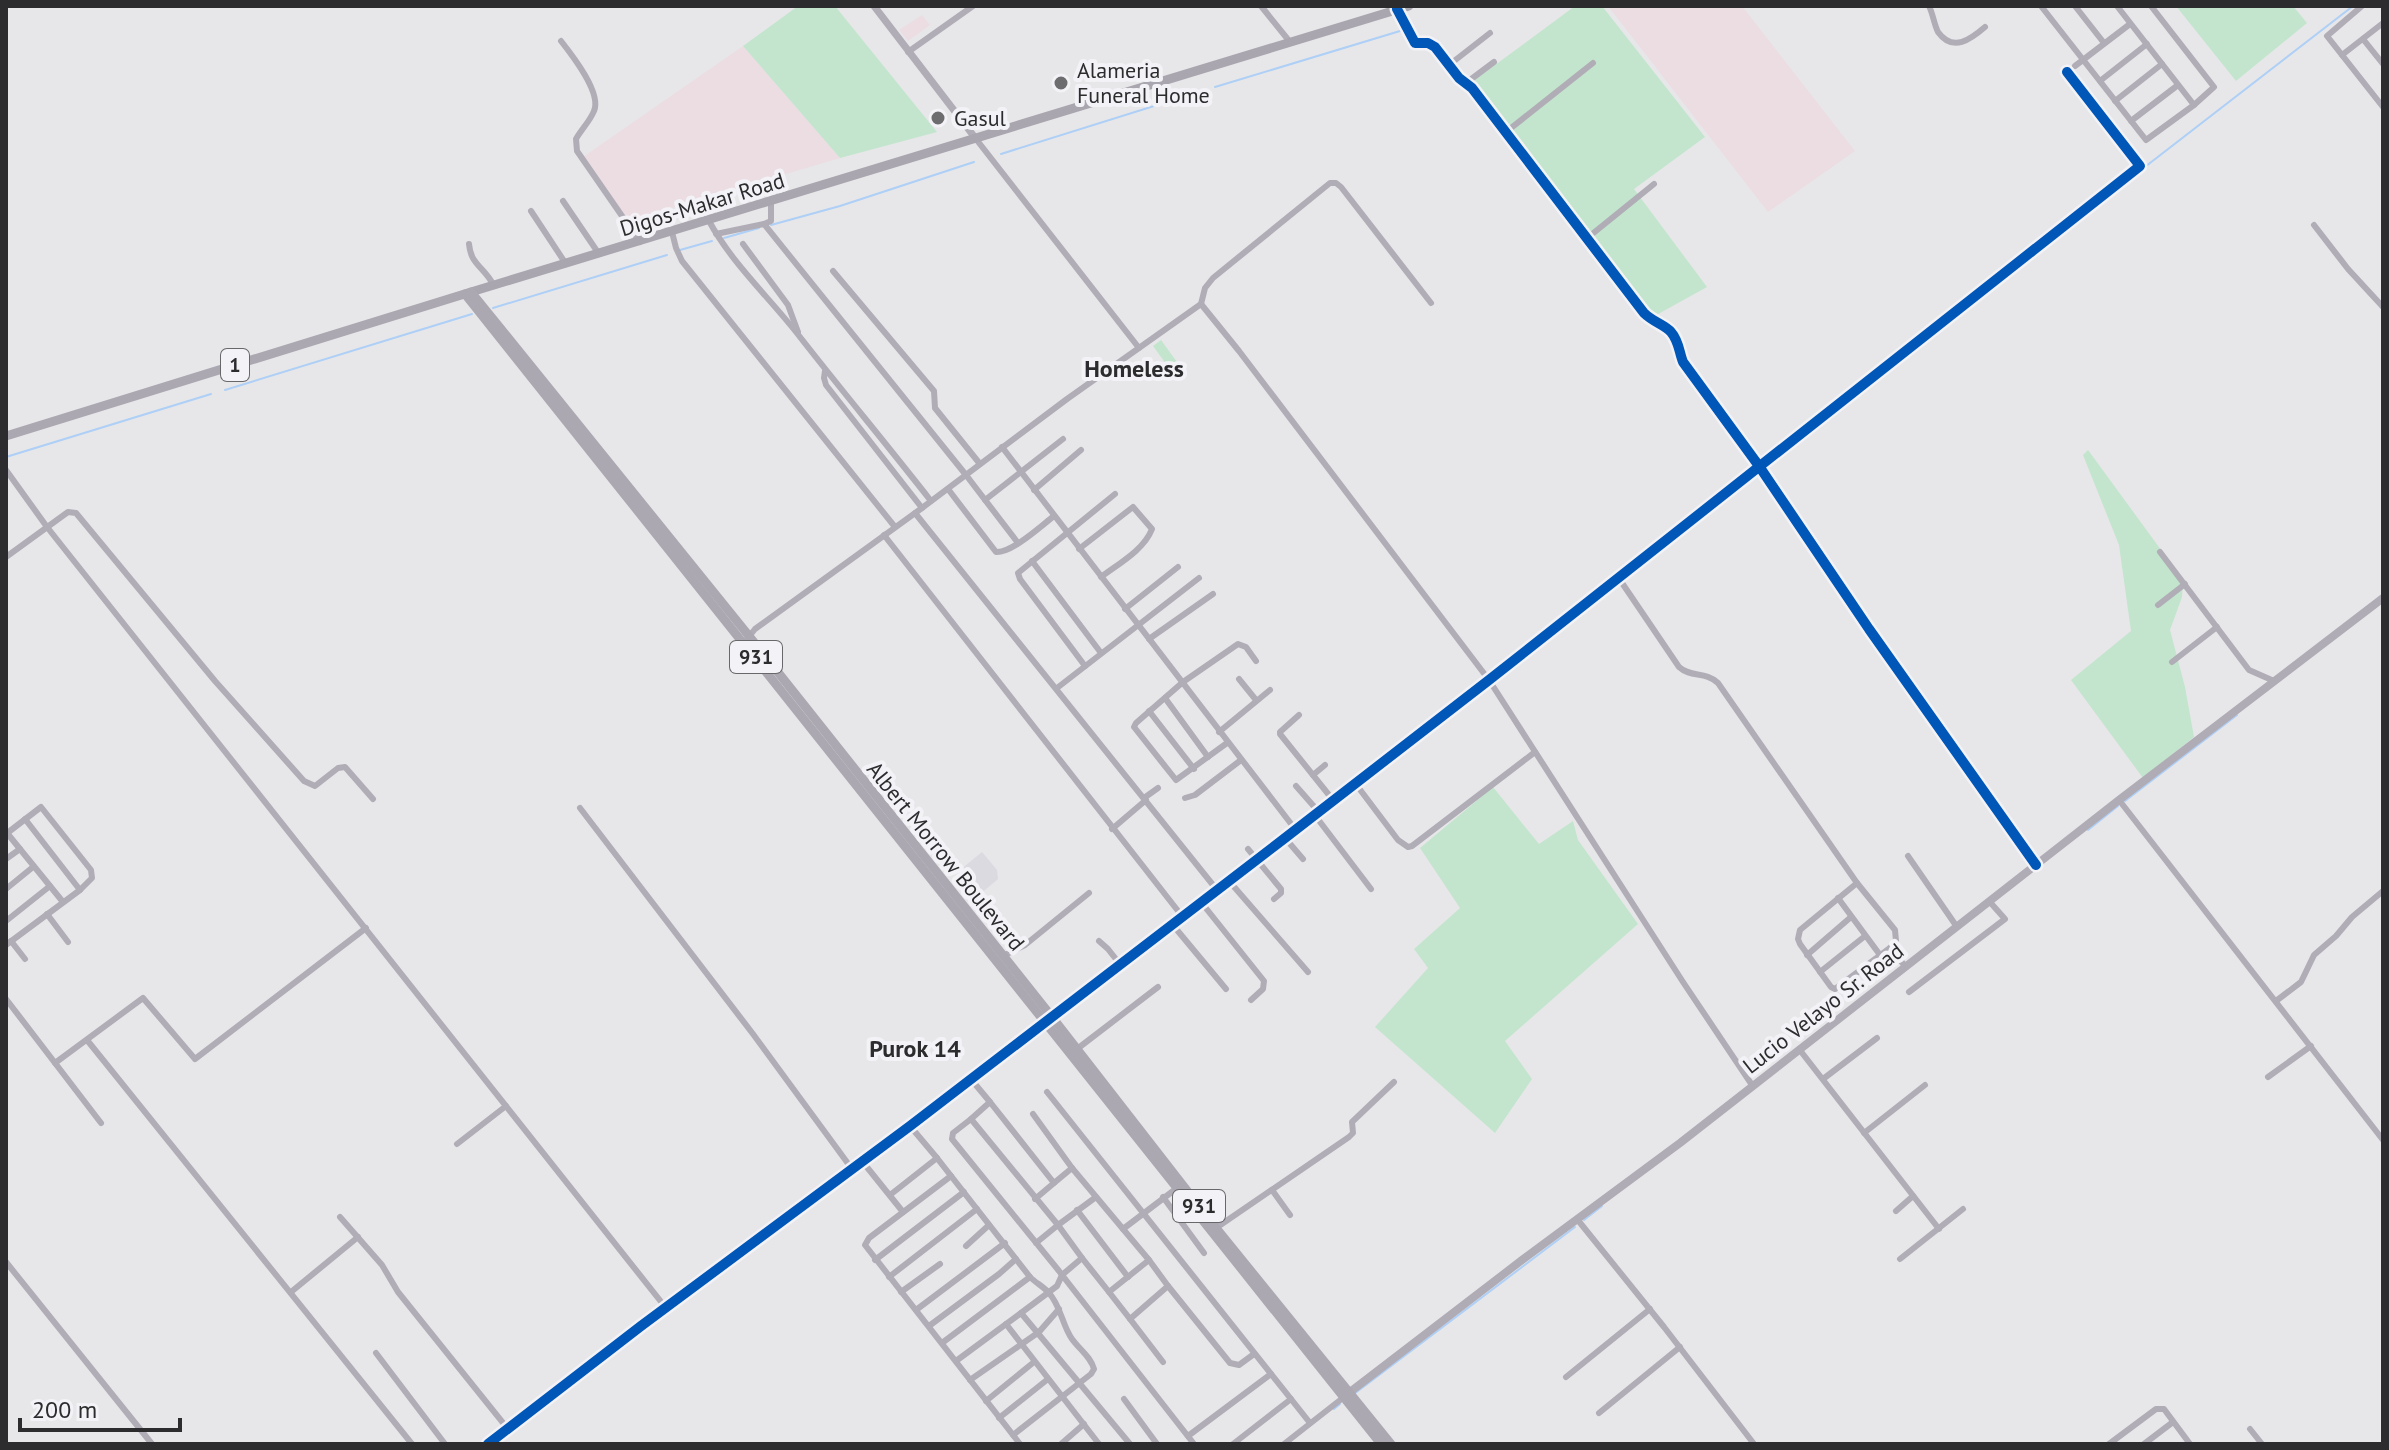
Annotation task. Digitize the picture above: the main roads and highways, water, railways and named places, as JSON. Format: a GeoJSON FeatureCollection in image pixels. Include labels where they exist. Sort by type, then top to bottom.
{"type":"FeatureCollection","features":[{"type":"Feature","properties":{"kind":"highway","name":"Digos-Makar Road"},"geometry":{"type":"LineString","coordinates":[[6,436],[468,293]]}},
{"type":"Feature","properties":{"kind":"highway","name":"Albert Morrow Boulevard"},"geometry":{"type":"LineString","coordinates":[[468,293],[1003,956],[1048,1019],[1077,1049],[1347,1394],[1381,1444]]}},
{"type":"Feature","properties":{"kind":"highway","name":"Albert Morrow Boulevard"},"geometry":{"type":"LineString","coordinates":[[747,640],[1048,1019],[1177,1188],[1391,1444]]}},
{"type":"Feature","properties":{"kind":"main road","name":"Digos-Makar Road"},"geometry":{"type":"LineString","coordinates":[[468,293],[1405,7]]}},
{"type":"Feature","properties":{"kind":"main road","name":"Lucio Velayo Sr. Road"},"geometry":{"type":"LineString","coordinates":[[1347,1394],[2383,598]]}},
{"type":"Feature","properties":{"kind":"waterway"},"geometry":{"type":"LineString","coordinates":[[2097,204],[2353,6]]}},
{"type":"Feature","properties":{"kind":"waterway"},"geometry":{"type":"LineString","coordinates":[[1215,87],[1400,31]]}},
{"type":"Feature","properties":{"kind":"waterway"},"geometry":{"type":"LineString","coordinates":[[1001,154],[1186,96]]}},
{"type":"Feature","properties":{"kind":"waterway"},"geometry":{"type":"LineString","coordinates":[[771,225],[974,162]]}},
{"type":"Feature","properties":{"kind":"waterway"},"geometry":{"type":"LineString","coordinates":[[724,238],[759,228]]}},
{"type":"Feature","properties":{"kind":"waterway"},"geometry":{"type":"LineString","coordinates":[[680,250],[712,241]]}},
{"type":"Feature","properties":{"kind":"waterway"},"geometry":{"type":"LineString","coordinates":[[493,308],[667,255]]}},
{"type":"Feature","properties":{"kind":"waterway"},"geometry":{"type":"LineString","coordinates":[[1852,397],[1988,290]]}},
{"type":"Feature","properties":{"kind":"waterway"},"geometry":{"type":"LineString","coordinates":[[225,390],[472,314]]}},
{"type":"Feature","properties":{"kind":"waterway"},"geometry":{"type":"LineString","coordinates":[[6,457],[211,394]]}},
{"type":"Feature","properties":{"kind":"waterway"},"geometry":{"type":"LineString","coordinates":[[2125,801],[2237,715]]}},
{"type":"Feature","properties":{"kind":"waterway"},"geometry":{"type":"LineString","coordinates":[[2088,830],[2118,806]]}},
{"type":"Feature","properties":{"kind":"waterway"},"geometry":{"type":"LineString","coordinates":[[772,1233],[822,1195]]}},
{"type":"Feature","properties":{"kind":"waterway"},"geometry":{"type":"LineString","coordinates":[[1584,1220],[1602,1206]]}},
{"type":"Feature","properties":{"kind":"waterway"},"geometry":{"type":"LineString","coordinates":[[1354,1394],[1575,1227]]}},
{"type":"Feature","properties":{"kind":"waterway"},"geometry":{"type":"LineString","coordinates":[[685,1299],[760,1243]]}},
{"type":"Feature","properties":{"kind":"waterway"},"geometry":{"type":"LineString","coordinates":[[494,1444],[560,1394]]}},
{"type":"Feature","properties":{"kind":"waterway"},"geometry":{"type":"LineString","coordinates":[[1334,1409],[1340,1404]]}},
{"type":"Feature","properties":{"kind":"place","name":"Alameria Funeral Home"},"geometry":{"type":"Point","coordinates":[1061,83]}},
{"type":"Feature","properties":{"kind":"place","name":"Gasul"},"geometry":{"type":"Point","coordinates":[938,118]}},
{"type":"Feature","properties":{"kind":"district","name":"Homeless"},"geometry":{"type":"Point","coordinates":[1134,369]}},
{"type":"Feature","properties":{"kind":"district","name":"Purok 14"},"geometry":{"type":"Point","coordinates":[915,1049]}}]}
